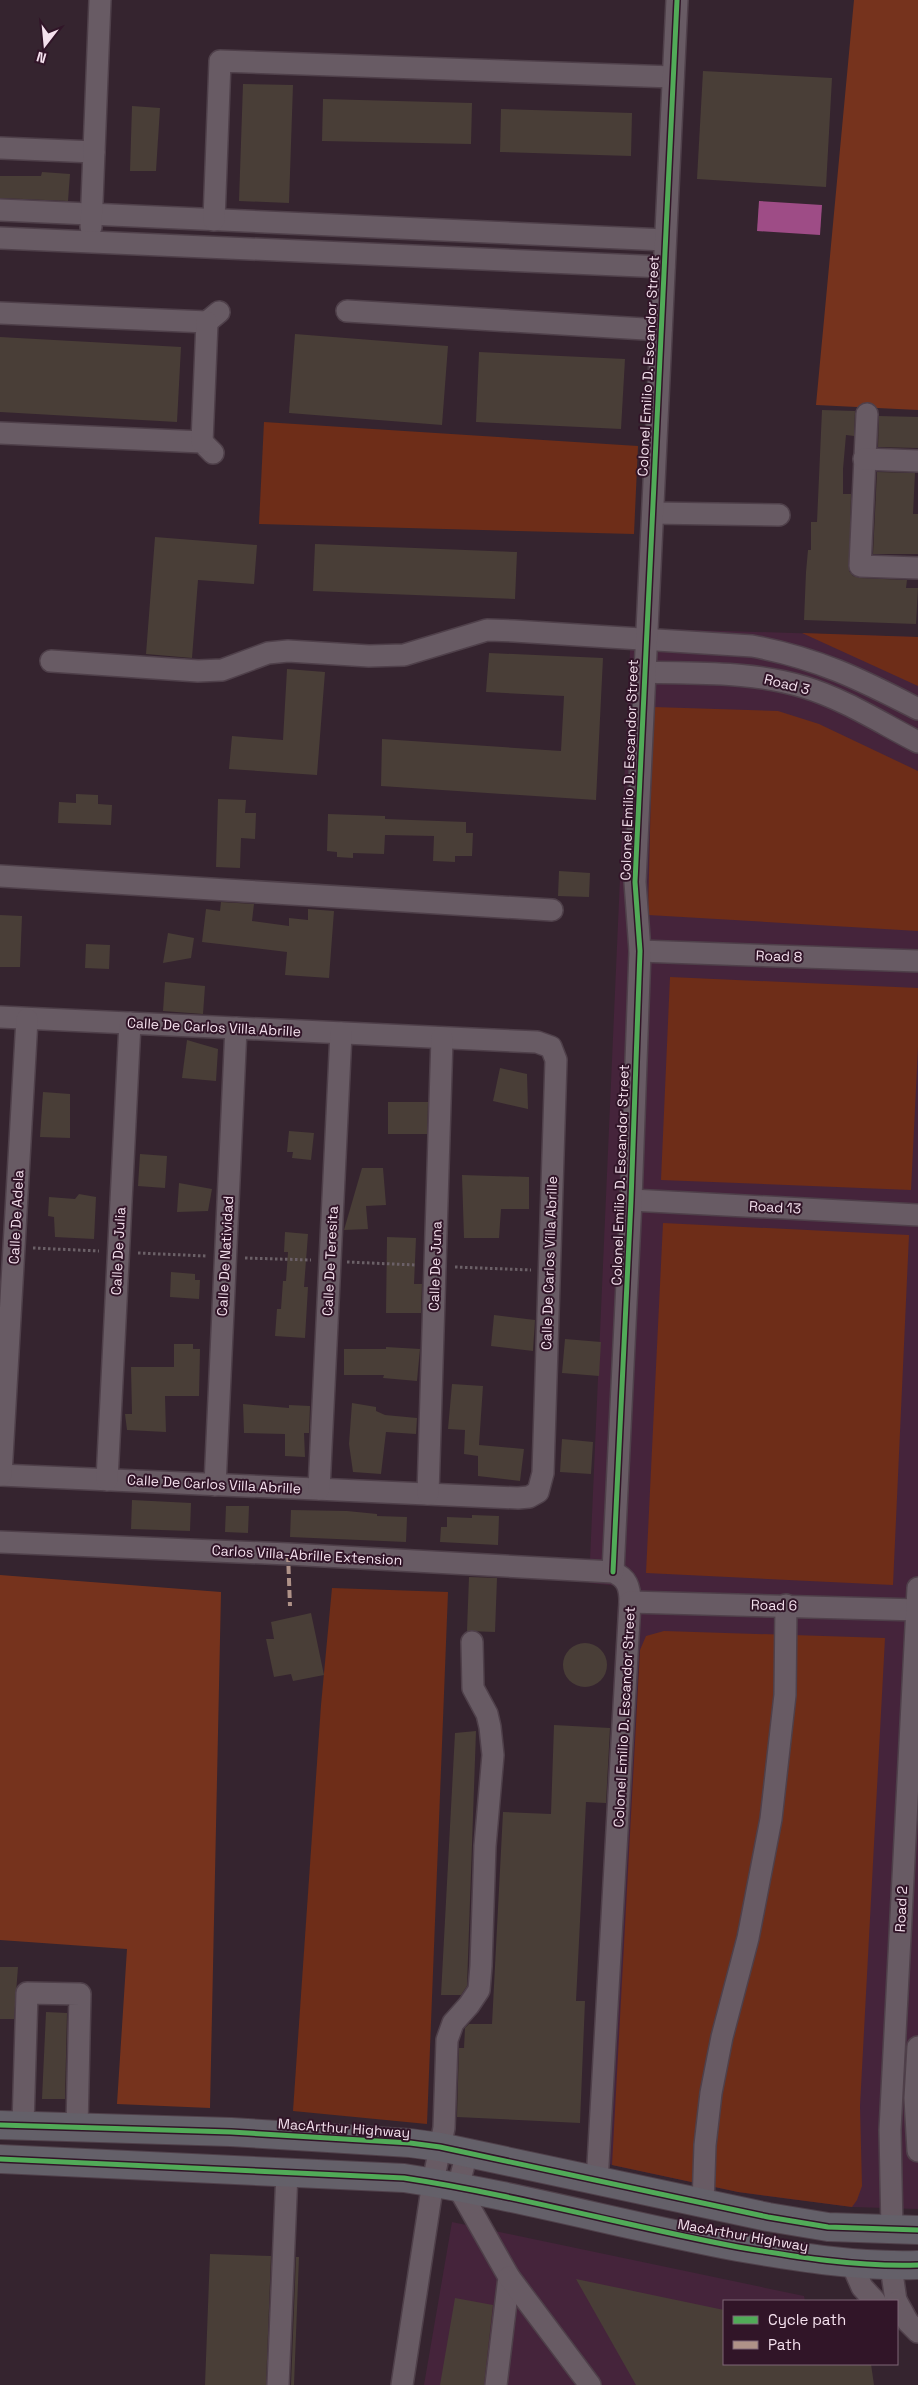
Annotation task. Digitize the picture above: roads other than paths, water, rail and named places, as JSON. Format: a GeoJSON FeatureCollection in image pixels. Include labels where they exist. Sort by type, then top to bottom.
{"type":"FeatureCollection","features":[{"type":"Feature","properties":{"kind":"main road","name":"MacArthur Highway"},"geometry":{"type":"LineString","coordinates":[[6,2130],[77,2127],[231,2132],[410,2143],[440,2147],[703,2205],[828,2226],[905,2230]]}},
{"type":"Feature","properties":{"kind":"main road","name":"MacArthur Highway"},"geometry":{"type":"LineString","coordinates":[[0,2159],[404,2178],[705,2240],[852,2264],[918,2265]]}},
{"type":"Feature","properties":{"kind":"street"},"geometry":{"type":"LineString","coordinates":[[90,242],[100,0]]}},
{"type":"Feature","properties":{"kind":"street"},"geometry":{"type":"LineString","coordinates":[[669,0],[677,0]]}},
{"type":"Feature","properties":{"kind":"street","name":"Colonel Emilio D. Escandor Street"},"geometry":{"type":"LineString","coordinates":[[597,2182],[630,1602],[629,1586],[625,1579],[613,1572],[631,1200],[640,951],[635,882],[677,0]]}},
{"type":"Feature","properties":{"kind":"street"},"geometry":{"type":"LineString","coordinates":[[214,220],[220,61],[673,77]]}},
{"type":"Feature","properties":{"kind":"street"},"geometry":{"type":"LineString","coordinates":[[0,148],[94,152]]}},
{"type":"Feature","properties":{"kind":"street"},"geometry":{"type":"LineString","coordinates":[[0,210],[665,240]]}},
{"type":"Feature","properties":{"kind":"street"},"geometry":{"type":"LineString","coordinates":[[261,250],[262,222]]}},
{"type":"Feature","properties":{"kind":"street"},"geometry":{"type":"LineString","coordinates":[[0,238],[664,267]]}},
{"type":"Feature","properties":{"kind":"street"},"geometry":{"type":"LineString","coordinates":[[347,312],[661,330]]}},
{"type":"Feature","properties":{"kind":"street"},"geometry":{"type":"LineString","coordinates":[[0,313],[213,317],[207,447],[0,433]]}},
{"type":"Feature","properties":{"kind":"street"},"geometry":{"type":"LineString","coordinates":[[867,414],[860,566],[918,568]]}},
{"type":"Feature","properties":{"kind":"street"},"geometry":{"type":"LineString","coordinates":[[864,459],[918,461]]}},
{"type":"Feature","properties":{"kind":"street"},"geometry":{"type":"LineString","coordinates":[[652,513],[779,515]]}},
{"type":"Feature","properties":{"kind":"street","name":"Road 3"},"geometry":{"type":"LineString","coordinates":[[51,661],[198,671],[222,670],[268,653],[288,651],[370,656],[404,655],[487,630],[752,646],[782,652],[839,670],[918,709]]}},
{"type":"Feature","properties":{"kind":"street","name":"Road 3"},"geometry":{"type":"LineString","coordinates":[[644,672],[749,675],[777,680],[826,696],[918,742]]}},
{"type":"Feature","properties":{"kind":"street"},"geometry":{"type":"LineString","coordinates":[[0,876],[552,910]]}},
{"type":"Feature","properties":{"kind":"street","name":"Road 8"},"geometry":{"type":"LineString","coordinates":[[640,951],[918,961]]}},
{"type":"Feature","properties":{"kind":"street","name":"Calle De Carlos Villa Abrille"},"geometry":{"type":"LineString","coordinates":[[0,1018],[537,1042],[551,1047],[554,1052],[543,1473],[538,1492],[529,1497],[518,1498],[0,1475]]}},
{"type":"Feature","properties":{"kind":"street","name":"Calle De Adela"},"geometry":{"type":"LineString","coordinates":[[0,1475],[27,1019]]}},
{"type":"Feature","properties":{"kind":"street","name":"Calle De Julia"},"geometry":{"type":"LineString","coordinates":[[107,1480],[130,1023]]}},
{"type":"Feature","properties":{"kind":"street","name":"Calle De Natividad"},"geometry":{"type":"LineString","coordinates":[[215,1484],[236,1028]]}},
{"type":"Feature","properties":{"kind":"street","name":"Calle De Teresita"},"geometry":{"type":"LineString","coordinates":[[319,1489],[341,1033]]}},
{"type":"Feature","properties":{"kind":"street","name":"Calle De Juna"},"geometry":{"type":"LineString","coordinates":[[428,1494],[442,1038]]}},
{"type":"Feature","properties":{"kind":"street","name":"Road 13"},"geometry":{"type":"LineString","coordinates":[[631,1200],[918,1214]]}},
{"type":"Feature","properties":{"kind":"street","name":"Carlos Villa-Abrille Extension"},"geometry":{"type":"LineString","coordinates":[[0,1542],[278,1554],[613,1572]]}},
{"type":"Feature","properties":{"kind":"street","name":"Road 2"},"geometry":{"type":"LineString","coordinates":[[905,2230],[890,2130],[910,1903],[918,1588]]}},
{"type":"Feature","properties":{"kind":"street","name":"Road 6"},"geometry":{"type":"LineString","coordinates":[[630,1602],[917,1610]]}},
{"type":"Feature","properties":{"kind":"street"},"geometry":{"type":"LineString","coordinates":[[703,2205],[705,2145],[711,2093],[722,2037],[748,1938],[772,1819],[784,1695],[786,1605]]}},
{"type":"Feature","properties":{"kind":"street"},"geometry":{"type":"LineString","coordinates":[[402,2385],[445,2185],[440,2147],[444,2128],[447,2040],[452,2024],[469,2005],[478,1990],[481,1966],[485,1846],[493,1755],[489,1720],[474,1688],[472,1642]]}},
{"type":"Feature","properties":{"kind":"street"},"geometry":{"type":"LineString","coordinates":[[6,2130],[27,1993],[80,1994],[77,2127]]}},
{"type":"Feature","properties":{"kind":"street"},"geometry":{"type":"LineString","coordinates":[[918,2047],[915,2116],[918,2150]]}},
{"type":"Feature","properties":{"kind":"street"},"geometry":{"type":"LineString","coordinates":[[445,2185],[467,2153]]}},
{"type":"Feature","properties":{"kind":"street"},"geometry":{"type":"LineString","coordinates":[[278,2385],[287,2172]]}},
{"type":"Feature","properties":{"kind":"street"},"geometry":{"type":"LineString","coordinates":[[445,2185],[509,2277],[590,2385]]}},
{"type":"Feature","properties":{"kind":"street"},"geometry":{"type":"LineString","coordinates":[[852,2264],[862,2287],[874,2300]]}},
{"type":"Feature","properties":{"kind":"street"},"geometry":{"type":"LineString","coordinates":[[891,2266],[897,2300]]}},
{"type":"Feature","properties":{"kind":"street"},"geometry":{"type":"LineString","coordinates":[[496,2385],[509,2277]]}},
{"type":"Feature","properties":{"kind":"street"},"geometry":{"type":"LineString","coordinates":[[898,2304],[907,2323]]}}]}
